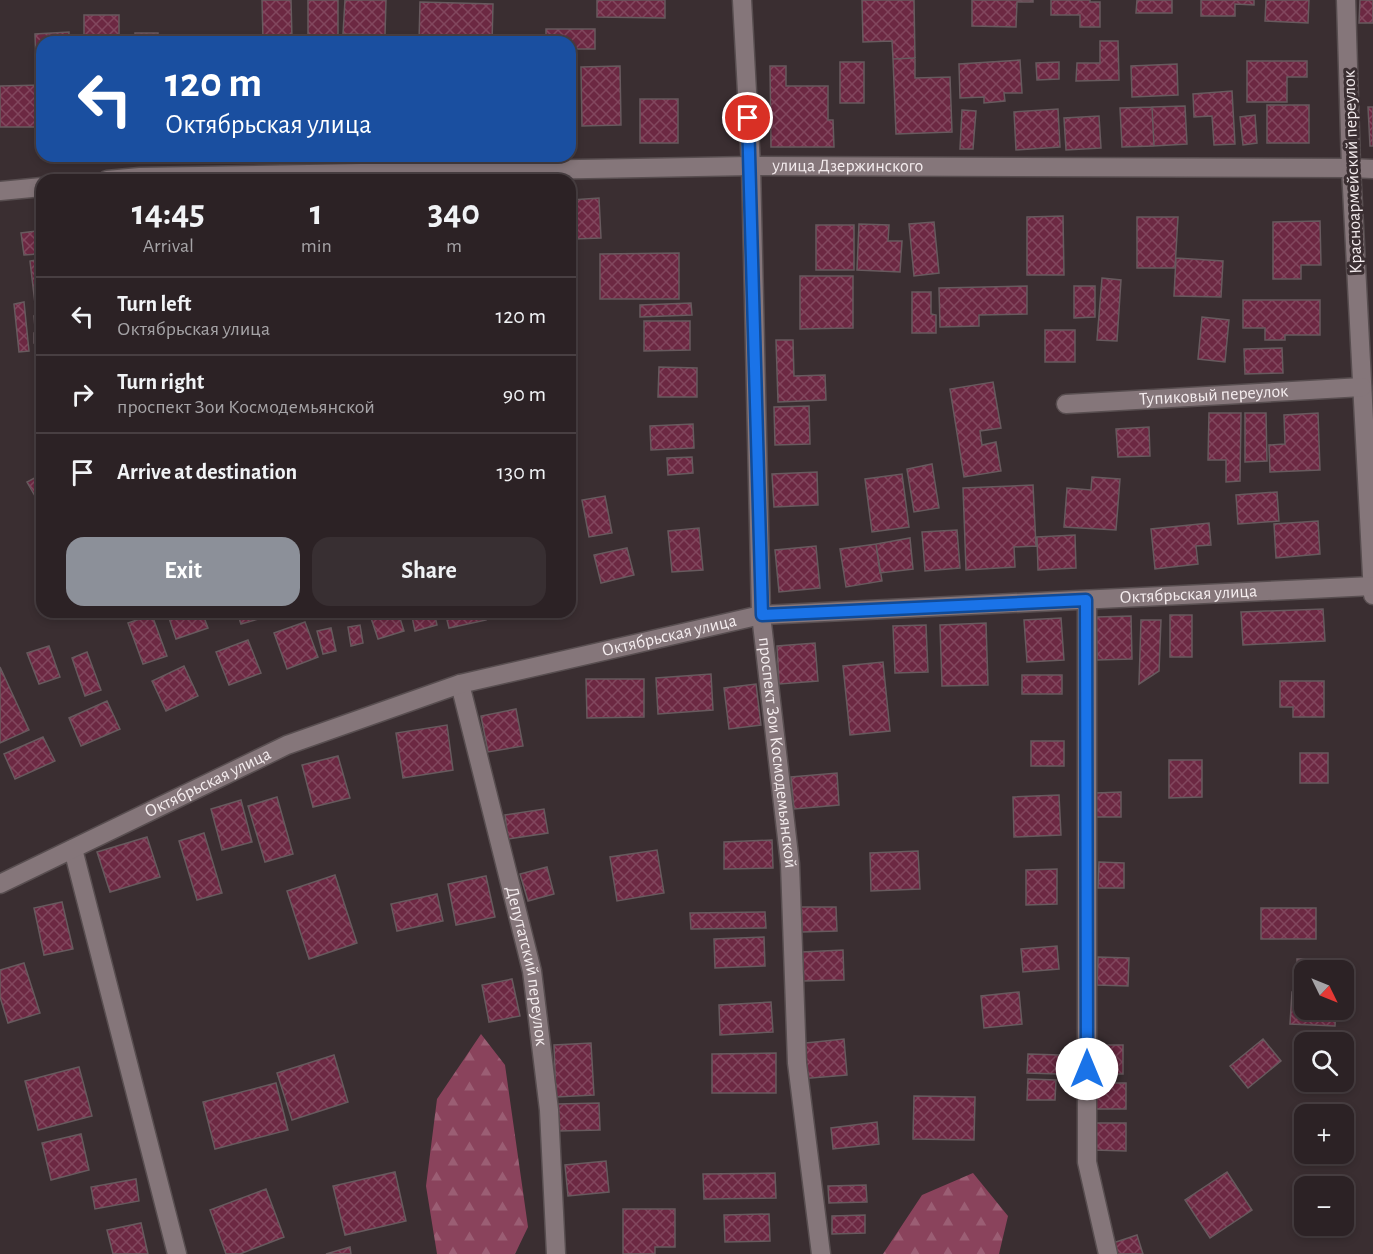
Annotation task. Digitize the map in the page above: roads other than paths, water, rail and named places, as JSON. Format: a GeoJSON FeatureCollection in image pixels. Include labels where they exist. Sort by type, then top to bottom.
{"type":"FeatureCollection","features":[{"type":"Feature","properties":{"kind":"street","name":"проспект Зои Космодемьянской"},"geometry":{"type":"LineString","coordinates":[[742,0],[751,166],[762,615],[790,864],[797,1063],[821,1254]]}},
{"type":"Feature","properties":{"kind":"street","name":"Красноармейский переулок"},"geometry":{"type":"LineString","coordinates":[[1346,0],[1351,168],[1373,596]]}},
{"type":"Feature","properties":{"kind":"street","name":"улица Дзержинского"},"geometry":{"type":"LineString","coordinates":[[272,174],[751,166],[1373,169]]}},
{"type":"Feature","properties":{"kind":"street"},"geometry":{"type":"LineString","coordinates":[[0,191],[36,188]]}},
{"type":"Feature","properties":{"kind":"street","name":"Тупиковый переулок"},"geometry":{"type":"LineString","coordinates":[[1066,404],[1362,387]]}},
{"type":"Feature","properties":{"kind":"street","name":"Октябрьская улица"},"geometry":{"type":"LineString","coordinates":[[0,884],[287,745],[460,684],[762,615],[1373,586]]}},
{"type":"Feature","properties":{"kind":"street"},"geometry":{"type":"LineString","coordinates":[[1086,600],[1087,1162],[1108,1254]]}},
{"type":"Feature","properties":{"kind":"street","name":"Депутатский переулок"},"geometry":{"type":"LineString","coordinates":[[460,684],[532,971],[549,1110],[556,1254]]}},
{"type":"Feature","properties":{"kind":"street"},"geometry":{"type":"LineString","coordinates":[[73,849],[177,1254]]}}]}
